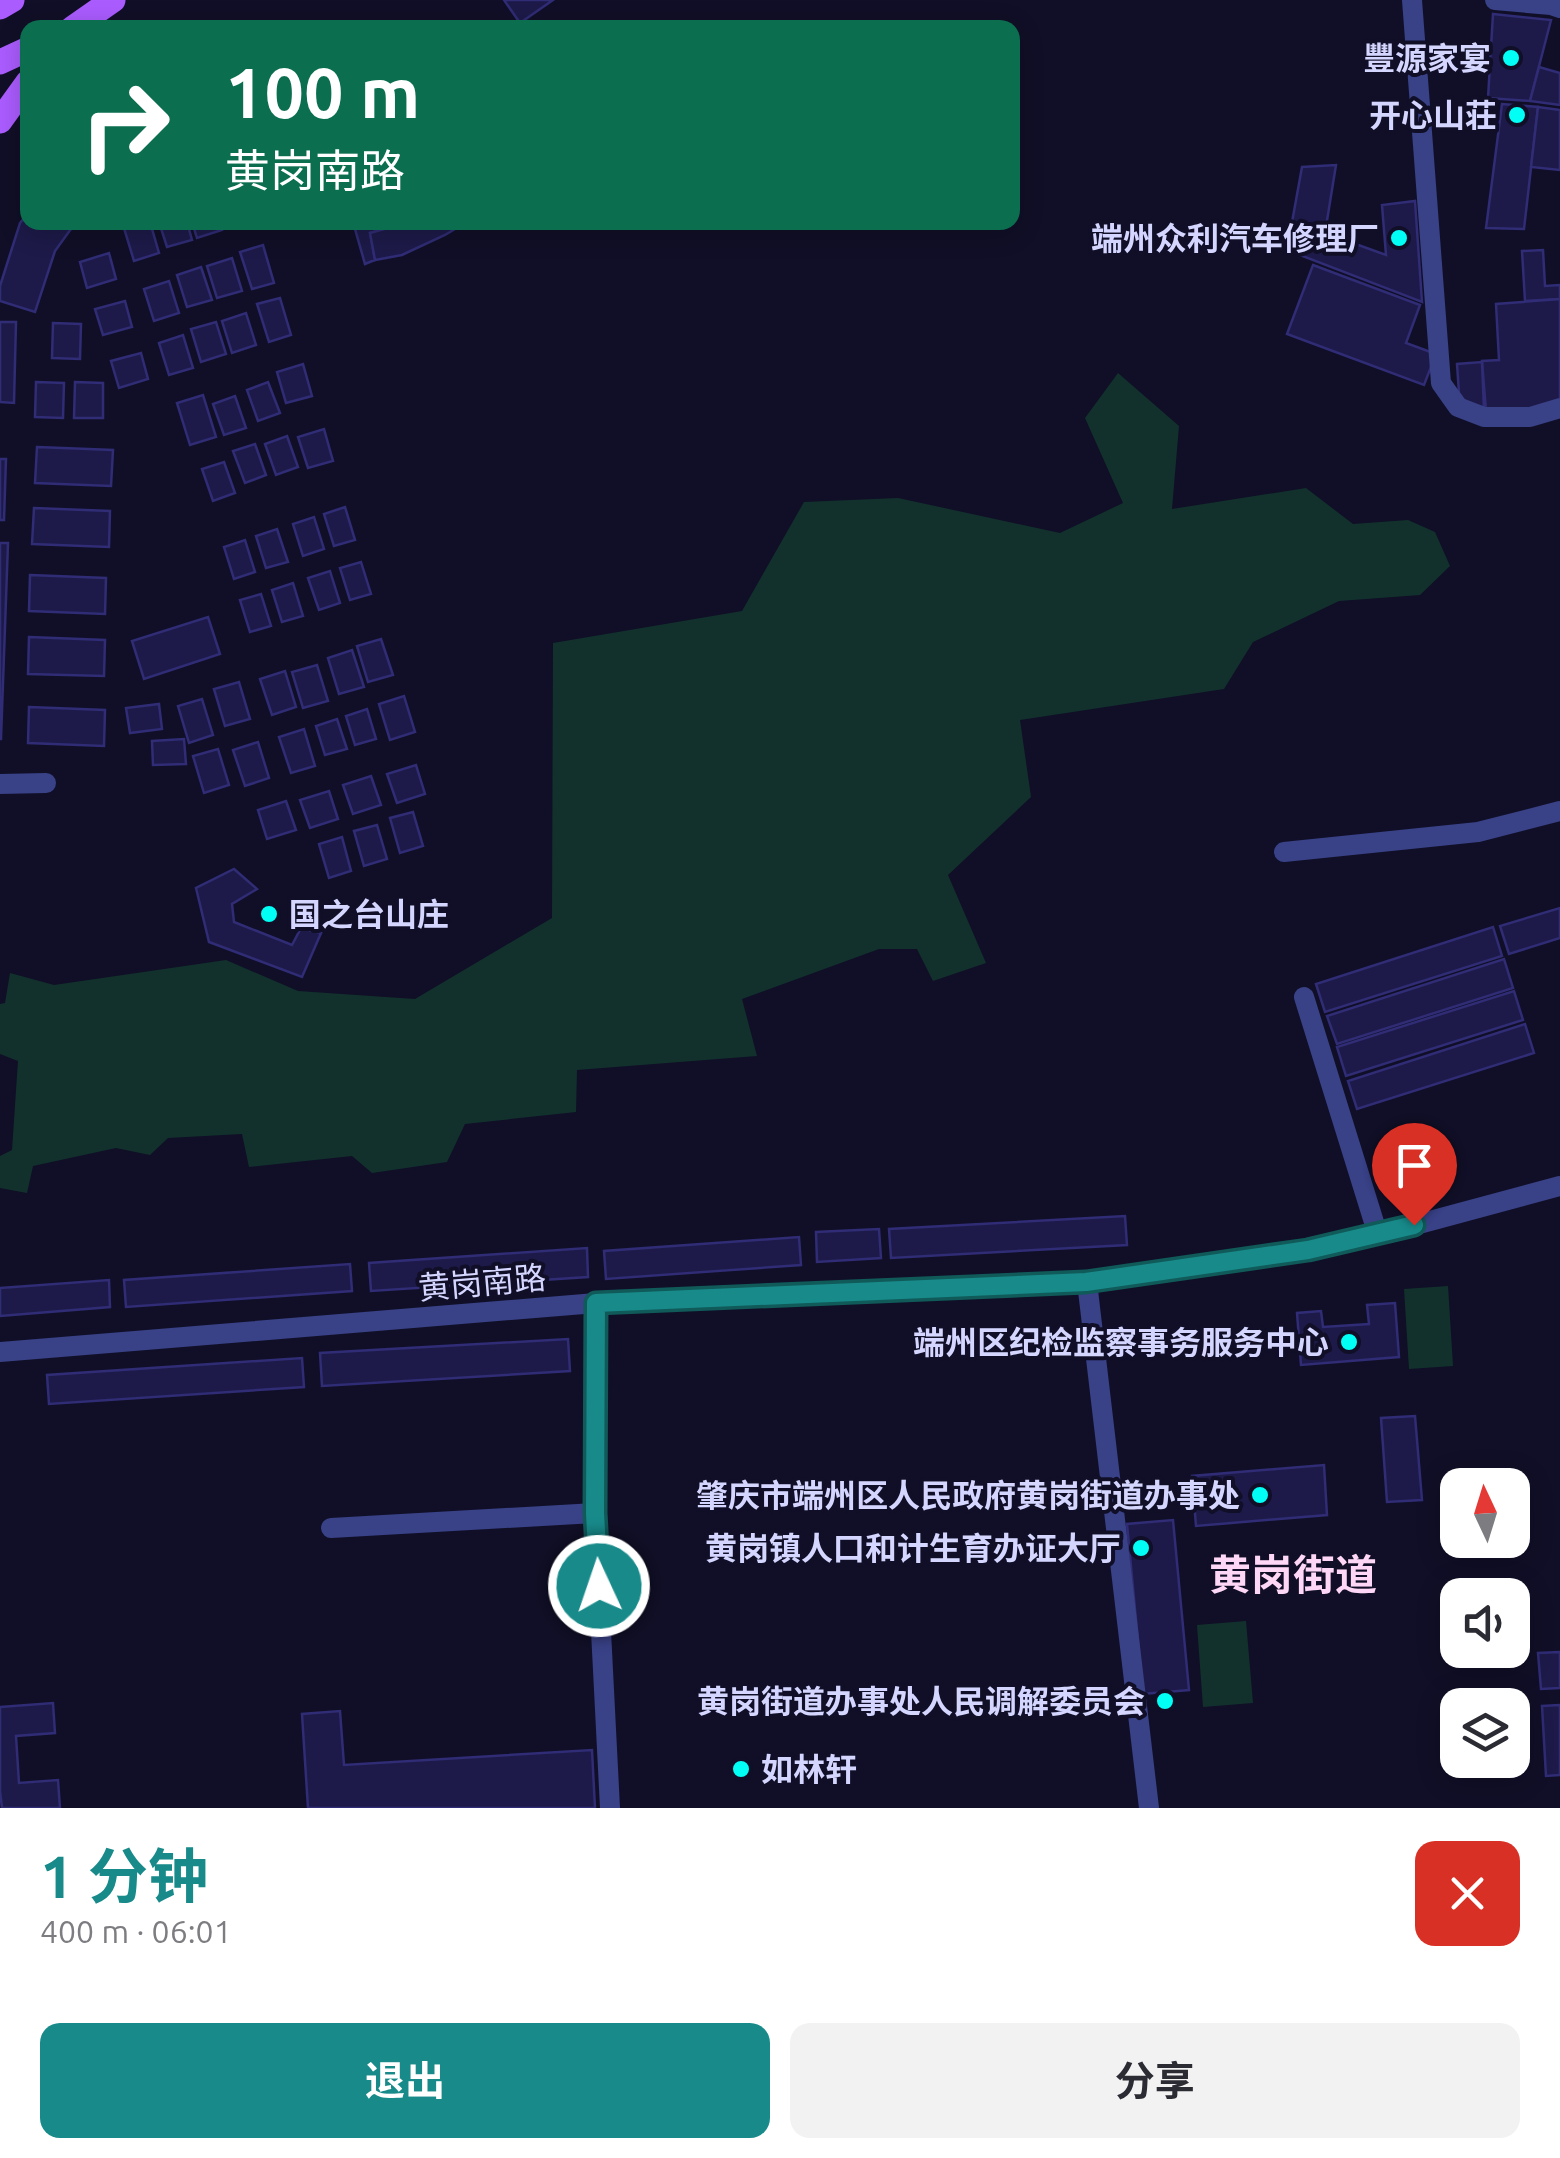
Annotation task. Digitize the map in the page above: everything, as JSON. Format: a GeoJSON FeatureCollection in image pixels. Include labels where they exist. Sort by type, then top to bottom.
{"type":"FeatureCollection","features":[{"type":"Feature","properties":{"kind":"main road"},"geometry":{"type":"LineString","coordinates":[[0,6],[12,0]]}},
{"type":"Feature","properties":{"kind":"main road"},"geometry":{"type":"LineString","coordinates":[[84,20],[113,0]]}},
{"type":"Feature","properties":{"kind":"main road"},"geometry":{"type":"LineString","coordinates":[[0,121],[20,93]]}},
{"type":"Feature","properties":{"kind":"street"},"geometry":{"type":"LineString","coordinates":[[1412,0],[1441,383],[1458,407],[1484,417],[1530,417],[1560,408]]}},
{"type":"Feature","properties":{"kind":"street"},"geometry":{"type":"LineString","coordinates":[[1495,0],[1560,8]]}},
{"type":"Feature","properties":{"kind":"street"},"geometry":{"type":"LineString","coordinates":[[0,784],[46,784]]}},
{"type":"Feature","properties":{"kind":"street"},"geometry":{"type":"LineString","coordinates":[[1284,852],[1478,832],[1560,810]]}},
{"type":"Feature","properties":{"kind":"street"},"geometry":{"type":"LineString","coordinates":[[1304,997],[1378,1234]]}},
{"type":"Feature","properties":{"kind":"street","name":"黄岗南路"},"geometry":{"type":"LineString","coordinates":[[0,1352],[596,1303],[1086,1282],[1308,1250],[1560,1186]]}},
{"type":"Feature","properties":{"kind":"street"},"geometry":{"type":"LineString","coordinates":[[1086,1282],[1149,1808]]}},
{"type":"Feature","properties":{"kind":"street"},"geometry":{"type":"LineString","coordinates":[[596,1303],[595,1513],[610,1808]]}},
{"type":"Feature","properties":{"kind":"street"},"geometry":{"type":"LineString","coordinates":[[331,1528],[595,1513]]}},
{"type":"Feature","properties":{"kind":"green space"},"geometry":{"type":"Polygon","coordinates":[[[1118,373],[1179,426],[1172,509],[1306,488],[1353,524],[1408,520],[1435,532],[1450,566],[1420,595],[1339,601],[1253,642],[1224,689],[1020,720],[1031,797],[948,875],[986,963],[933,981],[917,949],[879,949],[742,999],[757,1056],[577,1070],[576,1112],[465,1124],[447,1162],[372,1173],[352,1156],[249,1167],[242,1134],[168,1138],[150,1155],[116,1148],[33,1166],[27,1193],[0,1188],[0,1156],[12,1150],[18,1061],[0,1054],[0,1004],[5,1003],[10,973],[54,985],[226,960],[298,991],[415,999],[552,918],[553,643],[742,611],[804,502],[898,498],[1060,533],[1123,503],[1085,418],[1118,373]]]}},
{"type":"Feature","properties":{"kind":"green space"},"geometry":{"type":"Polygon","coordinates":[[[1448,1286],[1453,1366],[1409,1369],[1404,1289],[1448,1286]]]}},
{"type":"Feature","properties":{"kind":"green space"},"geometry":{"type":"Polygon","coordinates":[[[1246,1621],[1253,1703],[1203,1707],[1197,1625],[1246,1621]]]}},
{"type":"Feature","properties":{"kind":"building"},"geometry":{"type":"Polygon","coordinates":[[[504,0],[553,0],[524,20],[518,20],[504,0]]]}},
{"type":"Feature","properties":{"kind":"building"},"geometry":{"type":"Polygon","coordinates":[[[1493,14],[1551,20],[1530,101],[1488,98],[1493,14]]]}},
{"type":"Feature","properties":{"kind":"building"},"geometry":{"type":"Polygon","coordinates":[[[1539,67],[1560,73],[1560,105],[1530,101],[1539,67]]]}},
{"type":"Feature","properties":{"kind":"building"},"geometry":{"type":"Polygon","coordinates":[[[1502,104],[1538,107],[1524,229],[1486,228],[1502,104]]]}},
{"type":"Feature","properties":{"kind":"building"},"geometry":{"type":"Polygon","coordinates":[[[1538,107],[1560,110],[1560,170],[1531,167],[1538,107]]]}},
{"type":"Feature","properties":{"kind":"building"},"geometry":{"type":"Polygon","coordinates":[[[1336,165],[1325,233],[1386,255],[1382,205],[1415,201],[1422,302],[1287,250],[1302,167],[1336,165]]]}},
{"type":"Feature","properties":{"kind":"building"},"geometry":{"type":"Polygon","coordinates":[[[20,223],[20,230],[70,230],[55,251],[35,312],[0,301],[0,286],[20,223]]]}},
{"type":"Feature","properties":{"kind":"building"},"geometry":{"type":"Polygon","coordinates":[[[125,230],[152,230],[159,253],[134,261],[125,230]]]}},
{"type":"Feature","properties":{"kind":"building"},"geometry":{"type":"Polygon","coordinates":[[[162,230],[189,230],[192,240],[167,247],[162,230]]]}},
{"type":"Feature","properties":{"kind":"building"},"geometry":{"type":"Polygon","coordinates":[[[194,230],[222,230],[197,238],[194,230]]]}},
{"type":"Feature","properties":{"kind":"building"},"geometry":{"type":"Polygon","coordinates":[[[355,230],[382,230],[370,233],[375,260],[365,264],[355,230]]]}},
{"type":"Feature","properties":{"kind":"building"},"geometry":{"type":"Polygon","coordinates":[[[453,230],[402,255],[375,260],[370,233],[453,230]]]}},
{"type":"Feature","properties":{"kind":"building"},"geometry":{"type":"Polygon","coordinates":[[[263,245],[274,283],[252,289],[240,252],[263,245]]]}},
{"type":"Feature","properties":{"kind":"building"},"geometry":{"type":"Polygon","coordinates":[[[1543,250],[1545,286],[1560,285],[1560,299],[1525,301],[1522,251],[1543,250]]]}},
{"type":"Feature","properties":{"kind":"building"},"geometry":{"type":"Polygon","coordinates":[[[109,253],[116,279],[87,288],[80,262],[109,253]]]}},
{"type":"Feature","properties":{"kind":"building"},"geometry":{"type":"Polygon","coordinates":[[[232,258],[242,291],[217,298],[207,266],[232,258]]]}},
{"type":"Feature","properties":{"kind":"building"},"geometry":{"type":"Polygon","coordinates":[[[1313,265],[1420,305],[1406,343],[1436,354],[1424,385],[1287,334],[1313,265]]]}},
{"type":"Feature","properties":{"kind":"building"},"geometry":{"type":"Polygon","coordinates":[[[201,267],[212,300],[187,307],[177,275],[201,267]]]}},
{"type":"Feature","properties":{"kind":"building"},"geometry":{"type":"Polygon","coordinates":[[[169,281],[179,313],[154,321],[144,289],[169,281]]]}},
{"type":"Feature","properties":{"kind":"building"},"geometry":{"type":"Polygon","coordinates":[[[280,298],[291,335],[269,342],[257,304],[280,298]]]}},
{"type":"Feature","properties":{"kind":"building"},"geometry":{"type":"Polygon","coordinates":[[[1560,299],[1560,404],[1527,413],[1486,411],[1482,361],[1499,360],[1496,304],[1560,299]]]}},
{"type":"Feature","properties":{"kind":"building"},"geometry":{"type":"Polygon","coordinates":[[[125,301],[132,327],[103,335],[95,309],[125,301]]]}},
{"type":"Feature","properties":{"kind":"building"},"geometry":{"type":"Polygon","coordinates":[[[246,313],[256,345],[232,353],[222,321],[246,313]]]}},
{"type":"Feature","properties":{"kind":"building"},"geometry":{"type":"Polygon","coordinates":[[[0,322],[16,322],[14,403],[0,402],[0,322]]]}},
{"type":"Feature","properties":{"kind":"building"},"geometry":{"type":"Polygon","coordinates":[[[216,322],[226,354],[201,362],[191,329],[216,322]]]}},
{"type":"Feature","properties":{"kind":"building"},"geometry":{"type":"Polygon","coordinates":[[[53,323],[81,324],[80,359],[52,358],[53,323]]]}},
{"type":"Feature","properties":{"kind":"building"},"geometry":{"type":"Polygon","coordinates":[[[183,335],[193,368],[169,375],[159,343],[183,335]]]}},
{"type":"Feature","properties":{"kind":"building"},"geometry":{"type":"Polygon","coordinates":[[[141,353],[148,379],[119,388],[111,361],[141,353]]]}},
{"type":"Feature","properties":{"kind":"building"},"geometry":{"type":"Polygon","coordinates":[[[1482,362],[1484,410],[1470,408],[1459,393],[1457,364],[1482,362]]]}},
{"type":"Feature","properties":{"kind":"building"},"geometry":{"type":"Polygon","coordinates":[[[303,364],[312,396],[286,403],[277,372],[303,364]]]}},
{"type":"Feature","properties":{"kind":"building"},"geometry":{"type":"Polygon","coordinates":[[[36,382],[64,383],[63,418],[35,417],[36,382]]]}},
{"type":"Feature","properties":{"kind":"building"},"geometry":{"type":"Polygon","coordinates":[[[75,382],[103,383],[103,418],[74,418],[75,382]]]}},
{"type":"Feature","properties":{"kind":"building"},"geometry":{"type":"Polygon","coordinates":[[[268,382],[280,413],[258,421],[247,390],[268,382]]]}},
{"type":"Feature","properties":{"kind":"building"},"geometry":{"type":"Polygon","coordinates":[[[203,395],[216,437],[190,445],[177,403],[203,395]]]}},
{"type":"Feature","properties":{"kind":"building"},"geometry":{"type":"Polygon","coordinates":[[[235,396],[246,428],[224,435],[213,404],[235,396]]]}},
{"type":"Feature","properties":{"kind":"building"},"geometry":{"type":"Polygon","coordinates":[[[324,429],[333,461],[308,468],[298,437],[324,429]]]}},
{"type":"Feature","properties":{"kind":"building"},"geometry":{"type":"Polygon","coordinates":[[[287,436],[298,467],[276,475],[265,444],[287,436]]]}},
{"type":"Feature","properties":{"kind":"building"},"geometry":{"type":"Polygon","coordinates":[[[255,444],[266,475],[245,483],[233,451],[255,444]]]}},
{"type":"Feature","properties":{"kind":"building"},"geometry":{"type":"Polygon","coordinates":[[[37,447],[113,450],[111,486],[35,483],[37,447]]]}},
{"type":"Feature","properties":{"kind":"building"},"geometry":{"type":"Polygon","coordinates":[[[0,459],[6,459],[4,520],[0,520],[0,459]]]}},
{"type":"Feature","properties":{"kind":"building"},"geometry":{"type":"Polygon","coordinates":[[[224,462],[235,493],[213,501],[202,469],[224,462]]]}},
{"type":"Feature","properties":{"kind":"building"},"geometry":{"type":"Polygon","coordinates":[[[345,507],[355,540],[334,546],[324,514],[345,507]]]}},
{"type":"Feature","properties":{"kind":"building"},"geometry":{"type":"Polygon","coordinates":[[[34,508],[110,511],[109,547],[32,544],[34,508]]]}},
{"type":"Feature","properties":{"kind":"building"},"geometry":{"type":"Polygon","coordinates":[[[314,517],[324,549],[303,556],[293,524],[314,517]]]}},
{"type":"Feature","properties":{"kind":"building"},"geometry":{"type":"Polygon","coordinates":[[[277,529],[288,562],[266,568],[256,536],[277,529]]]}},
{"type":"Feature","properties":{"kind":"building"},"geometry":{"type":"Polygon","coordinates":[[[245,540],[255,572],[234,579],[224,547],[245,540]]]}},
{"type":"Feature","properties":{"kind":"building"},"geometry":{"type":"Polygon","coordinates":[[[0,543],[8,543],[1,739],[0,739],[0,543]]]}},
{"type":"Feature","properties":{"kind":"building"},"geometry":{"type":"Polygon","coordinates":[[[361,562],[371,594],[350,600],[340,568],[361,562]]]}},
{"type":"Feature","properties":{"kind":"building"},"geometry":{"type":"Polygon","coordinates":[[[330,571],[340,603],[319,610],[308,578],[330,571]]]}},
{"type":"Feature","properties":{"kind":"building"},"geometry":{"type":"Polygon","coordinates":[[[30,575],[106,578],[105,614],[29,611],[30,575]]]}},
{"type":"Feature","properties":{"kind":"building"},"geometry":{"type":"Polygon","coordinates":[[[293,583],[303,616],[282,622],[272,590],[293,583]]]}},
{"type":"Feature","properties":{"kind":"building"},"geometry":{"type":"Polygon","coordinates":[[[261,594],[271,626],[250,632],[240,600],[261,594]]]}},
{"type":"Feature","properties":{"kind":"building"},"geometry":{"type":"Polygon","coordinates":[[[208,617],[220,654],[144,679],[132,641],[208,617]]]}},
{"type":"Feature","properties":{"kind":"building"},"geometry":{"type":"Polygon","coordinates":[[[29,637],[105,640],[104,676],[28,674],[29,637]]]}},
{"type":"Feature","properties":{"kind":"building"},"geometry":{"type":"Polygon","coordinates":[[[381,639],[393,675],[368,682],[357,646],[381,639]]]}},
{"type":"Feature","properties":{"kind":"building"},"geometry":{"type":"Polygon","coordinates":[[[352,650],[364,687],[339,694],[328,658],[352,650]]]}},
{"type":"Feature","properties":{"kind":"building"},"geometry":{"type":"Polygon","coordinates":[[[317,665],[328,701],[303,708],[292,672],[317,665]]]}},
{"type":"Feature","properties":{"kind":"building"},"geometry":{"type":"Polygon","coordinates":[[[285,671],[296,707],[272,715],[260,679],[285,671]]]}},
{"type":"Feature","properties":{"kind":"building"},"geometry":{"type":"Polygon","coordinates":[[[239,682],[250,719],[225,726],[214,689],[239,682]]]}},
{"type":"Feature","properties":{"kind":"building"},"geometry":{"type":"Polygon","coordinates":[[[404,696],[415,732],[390,740],[379,704],[404,696]]]}},
{"type":"Feature","properties":{"kind":"building"},"geometry":{"type":"Polygon","coordinates":[[[202,699],[213,735],[189,743],[178,706],[202,699]]]}},
{"type":"Feature","properties":{"kind":"building"},"geometry":{"type":"Polygon","coordinates":[[[159,704],[162,729],[130,733],[126,708],[159,704]]]}},
{"type":"Feature","properties":{"kind":"building"},"geometry":{"type":"Polygon","coordinates":[[[29,707],[105,710],[104,746],[28,743],[29,707]]]}},
{"type":"Feature","properties":{"kind":"building"},"geometry":{"type":"Polygon","coordinates":[[[367,709],[376,739],[355,745],[346,716],[367,709]]]}},
{"type":"Feature","properties":{"kind":"building"},"geometry":{"type":"Polygon","coordinates":[[[337,719],[347,749],[325,755],[316,726],[337,719]]]}},
{"type":"Feature","properties":{"kind":"building"},"geometry":{"type":"Polygon","coordinates":[[[304,729],[315,766],[291,773],[279,737],[304,729]]]}},
{"type":"Feature","properties":{"kind":"building"},"geometry":{"type":"Polygon","coordinates":[[[184,739],[186,764],[153,765],[152,741],[184,739]]]}},
{"type":"Feature","properties":{"kind":"building"},"geometry":{"type":"Polygon","coordinates":[[[258,742],[269,778],[245,786],[233,750],[258,742]]]}},
{"type":"Feature","properties":{"kind":"building"},"geometry":{"type":"Polygon","coordinates":[[[218,749],[229,785],[204,793],[193,756],[218,749]]]}},
{"type":"Feature","properties":{"kind":"building"},"geometry":{"type":"Polygon","coordinates":[[[416,765],[425,794],[397,803],[387,774],[416,765]]]}},
{"type":"Feature","properties":{"kind":"building"},"geometry":{"type":"Polygon","coordinates":[[[371,776],[381,805],[353,814],[343,785],[371,776]]]}},
{"type":"Feature","properties":{"kind":"building"},"geometry":{"type":"Polygon","coordinates":[[[329,791],[338,819],[310,828],[300,800],[329,791]]]}},
{"type":"Feature","properties":{"kind":"building"},"geometry":{"type":"Polygon","coordinates":[[[286,801],[296,830],[267,839],[258,810],[286,801]]]}},
{"type":"Feature","properties":{"kind":"building"},"geometry":{"type":"Polygon","coordinates":[[[413,812],[423,846],[400,853],[390,818],[413,812]]]}},
{"type":"Feature","properties":{"kind":"building"},"geometry":{"type":"Polygon","coordinates":[[[377,825],[387,859],[364,866],[354,831],[377,825]]]}},
{"type":"Feature","properties":{"kind":"building"},"geometry":{"type":"Polygon","coordinates":[[[342,837],[351,871],[329,878],[319,844],[342,837]]]}},
{"type":"Feature","properties":{"kind":"building"},"geometry":{"type":"Polygon","coordinates":[[[234,869],[257,889],[232,904],[234,922],[292,945],[301,928],[321,933],[302,977],[209,942],[196,888],[234,869]]]}},
{"type":"Feature","properties":{"kind":"building"},"geometry":{"type":"Polygon","coordinates":[[[1560,908],[1560,938],[1509,954],[1500,926],[1560,908]]]}},
{"type":"Feature","properties":{"kind":"building"},"geometry":{"type":"Polygon","coordinates":[[[1493,927],[1502,956],[1325,1012],[1316,984],[1493,927]]]}},
{"type":"Feature","properties":{"kind":"building"},"geometry":{"type":"Polygon","coordinates":[[[1504,959],[1513,988],[1337,1044],[1327,1016],[1504,959]]]}},
{"type":"Feature","properties":{"kind":"building"},"geometry":{"type":"Polygon","coordinates":[[[1514,991],[1523,1020],[1346,1076],[1337,1047],[1514,991]]]}},
{"type":"Feature","properties":{"kind":"building"},"geometry":{"type":"Polygon","coordinates":[[[1525,1024],[1534,1053],[1357,1109],[1348,1081],[1525,1024]]]}},
{"type":"Feature","properties":{"kind":"building"},"geometry":{"type":"Polygon","coordinates":[[[1125,1216],[1127,1245],[891,1258],[889,1229],[1125,1216]]]}},
{"type":"Feature","properties":{"kind":"building"},"geometry":{"type":"Polygon","coordinates":[[[879,1229],[881,1258],[817,1262],[816,1232],[879,1229]]]}},
{"type":"Feature","properties":{"kind":"building"},"geometry":{"type":"Polygon","coordinates":[[[799,1237],[801,1265],[606,1279],[604,1251],[799,1237]]]}},
{"type":"Feature","properties":{"kind":"building"},"geometry":{"type":"Polygon","coordinates":[[[587,1248],[588,1277],[371,1291],[369,1263],[587,1248]]]}},
{"type":"Feature","properties":{"kind":"building"},"geometry":{"type":"Polygon","coordinates":[[[350,1264],[352,1291],[126,1307],[124,1280],[350,1264]]]}},
{"type":"Feature","properties":{"kind":"building"},"geometry":{"type":"Polygon","coordinates":[[[109,1280],[110,1307],[0,1316],[0,1288],[109,1280]]]}},
{"type":"Feature","properties":{"kind":"building","name":"端州区纪检监察事务服务中心"},"geometry":{"type":"Polygon","coordinates":[[[1395,1303],[1399,1357],[1301,1365],[1297,1313],[1321,1311],[1323,1327],[1369,1324],[1367,1305],[1395,1303]]]}},
{"type":"Feature","properties":{"kind":"building"},"geometry":{"type":"Polygon","coordinates":[[[568,1339],[570,1371],[322,1386],[320,1353],[568,1339]]]}},
{"type":"Feature","properties":{"kind":"building"},"geometry":{"type":"Polygon","coordinates":[[[302,1358],[304,1387],[49,1404],[47,1375],[302,1358]]]}},
{"type":"Feature","properties":{"kind":"building"},"geometry":{"type":"Polygon","coordinates":[[[1415,1416],[1422,1500],[1387,1502],[1381,1418],[1415,1416]]]}},
{"type":"Feature","properties":{"kind":"building","name":"肇庆市端州区人民政府黄岗街道办事处"},"geometry":{"type":"Polygon","coordinates":[[[1324,1465],[1327,1515],[1196,1526],[1192,1476],[1324,1465]]]}},
{"type":"Feature","properties":{"kind":"building"},"geometry":{"type":"Polygon","coordinates":[[[1173,1520],[1189,1690],[1143,1694],[1127,1524],[1173,1520]]]}},
{"type":"Feature","properties":{"kind":"building"},"geometry":{"type":"Polygon","coordinates":[[[1560,1652],[1560,1688],[1541,1689],[1538,1653],[1560,1652]]]}},
{"type":"Feature","properties":{"kind":"building"},"geometry":{"type":"Polygon","coordinates":[[[53,1703],[55,1733],[16,1736],[19,1783],[58,1780],[60,1808],[2,1808],[0,1707],[53,1703]]]}},
{"type":"Feature","properties":{"kind":"building"},"geometry":{"type":"Polygon","coordinates":[[[1560,1705],[1560,1775],[1546,1776],[1542,1706],[1560,1705]]]}},
{"type":"Feature","properties":{"kind":"building"},"geometry":{"type":"Polygon","coordinates":[[[340,1711],[344,1765],[592,1750],[595,1808],[308,1808],[302,1714],[340,1711]]]}},
{"type":"Feature","properties":{"kind":"place","name":"豐源家宴"},"geometry":{"type":"Point","coordinates":[1511,58]}},
{"type":"Feature","properties":{"kind":"place","name":"开心山荘"},"geometry":{"type":"Point","coordinates":[1517,115]}},
{"type":"Feature","properties":{"kind":"place","name":"端州众利汽车修理厂"},"geometry":{"type":"Point","coordinates":[1399,238]}},
{"type":"Feature","properties":{"kind":"place","name":"国之台山庄"},"geometry":{"type":"Point","coordinates":[269,914]}},
{"type":"Feature","properties":{"kind":"place","name":"端州区纪检监察事务服务中心"},"geometry":{"type":"Point","coordinates":[1349,1342]}},
{"type":"Feature","properties":{"kind":"place","name":"肇庆市端州区人民政府黄岗街道办事处"},"geometry":{"type":"Point","coordinates":[1260,1495]}},
{"type":"Feature","properties":{"kind":"place","name":"黄岗镇人口和计生育办证大厅"},"geometry":{"type":"Point","coordinates":[1141,1548]}},
{"type":"Feature","properties":{"kind":"place","name":"黄岗街道办事处人民调解委员会"},"geometry":{"type":"Point","coordinates":[1165,1701]}},
{"type":"Feature","properties":{"kind":"place","name":"如林轩"},"geometry":{"type":"Point","coordinates":[741,1769]}},
{"type":"Feature","properties":{"kind":"district","name":"黄岗街道"},"geometry":{"type":"Point","coordinates":[1293,1574]}},
{"type":"Feature","properties":{"kind":"route"},"geometry":{"type":"LineString","coordinates":[[599,1586],[595,1513],[596,1303],[1086,1282],[1308,1250],[1414,1225]]}}]}
